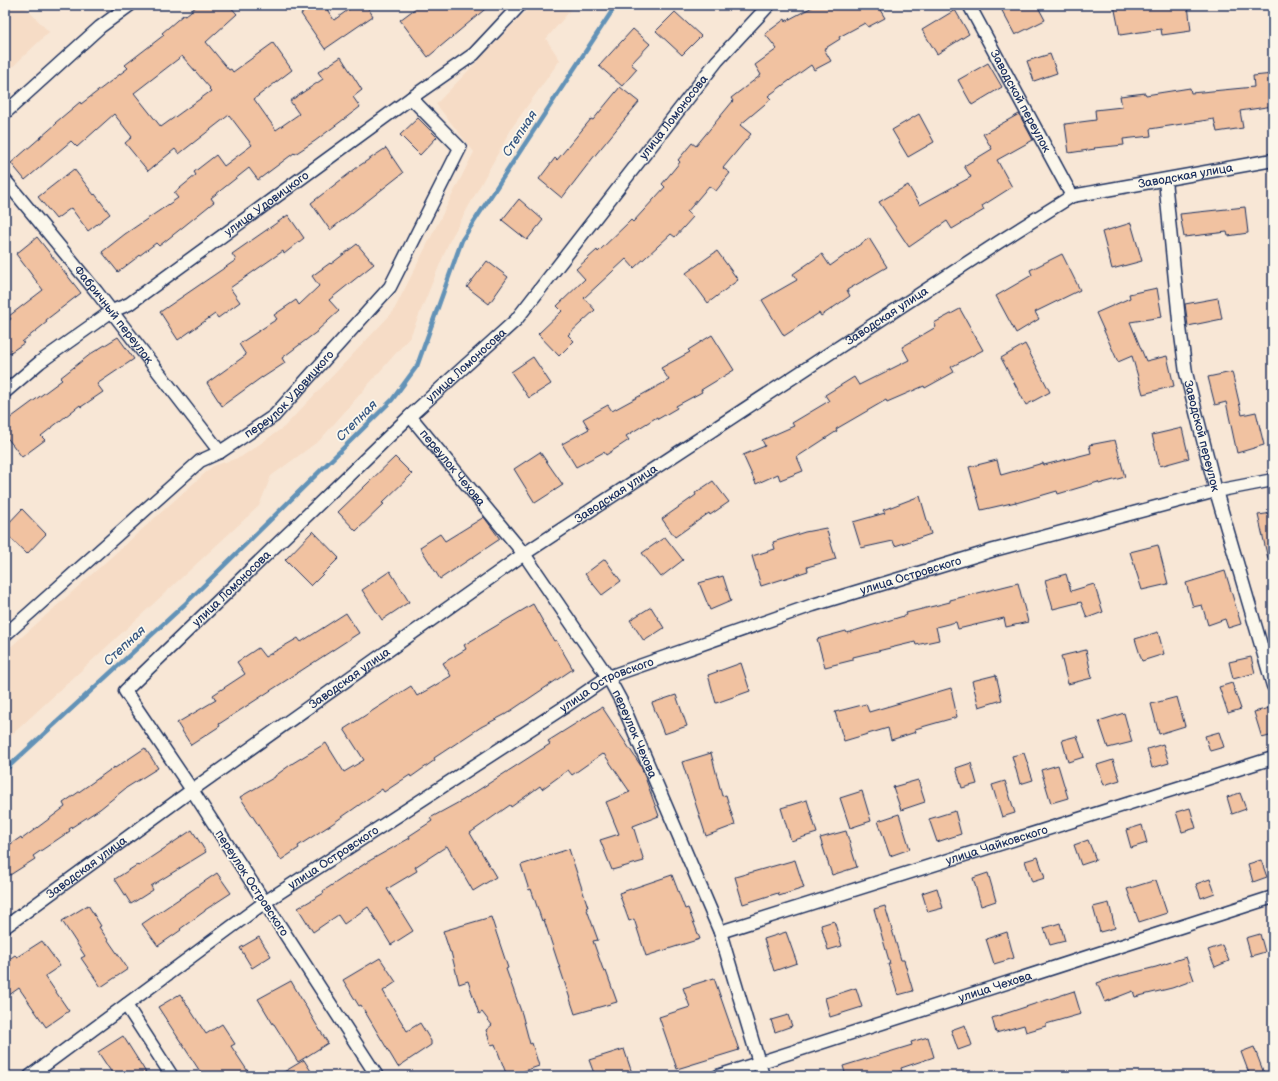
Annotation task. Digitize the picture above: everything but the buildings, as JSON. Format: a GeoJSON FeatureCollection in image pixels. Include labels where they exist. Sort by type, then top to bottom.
{"type":"FeatureCollection","features":[{"type":"Feature","properties":{"kind":"street"},"geometry":{"type":"LineString","coordinates":[[5,113],[100,26],[130,5]]}},
{"type":"Feature","properties":{"kind":"street","name":"улица Удовицкого"},"geometry":{"type":"LineString","coordinates":[[5,392],[40,362],[112,311],[129,304],[411,98],[474,54],[520,5]]}},
{"type":"Feature","properties":{"kind":"street","name":"улица Ломоносова"},"geometry":{"type":"LineString","coordinates":[[125,691],[410,416],[516,320],[717,61],[769,5]]}},
{"type":"Feature","properties":{"kind":"street","name":"Заводской переулок"},"geometry":{"type":"LineString","coordinates":[[969,5],[1072,196]]}},
{"type":"Feature","properties":{"kind":"street","name":"переулок Удовицкого"},"geometry":{"type":"LineString","coordinates":[[5,635],[200,461],[220,452],[274,416],[390,287],[460,148],[411,98]]}},
{"type":"Feature","properties":{"kind":"street","name":"Заводская улица"},"geometry":{"type":"LineString","coordinates":[[5,927],[192,790],[524,554],[999,242],[1072,196],[1273,160]]}},
{"type":"Feature","properties":{"kind":"street","name":"Фабричный переулок"},"geometry":{"type":"LineString","coordinates":[[5,180],[112,311],[220,452]]}},
{"type":"Feature","properties":{"kind":"street","name":"Заводской переулок"},"geometry":{"type":"LineString","coordinates":[[1165,180],[1179,320],[1186,373],[1216,491],[1273,686]]}},
{"type":"Feature","properties":{"kind":"street","name":"переулок Чехова"},"geometry":{"type":"LineString","coordinates":[[410,416],[524,554],[608,677],[621,701],[720,932],[763,1076]]}},
{"type":"Feature","properties":{"kind":"street","name":"улица Островского"},"geometry":{"type":"LineString","coordinates":[[30,1076],[265,902],[557,712],[608,677],[813,605],[994,550],[1216,491],[1273,480]]}},
{"type":"Feature","properties":{"kind":"street","name":"переулок Островского"},"geometry":{"type":"LineString","coordinates":[[125,691],[192,790],[377,1076]]}},
{"type":"Feature","properties":{"kind":"street","name":"улица Чайковского"},"geometry":{"type":"LineString","coordinates":[[720,932],[1273,758]]}},
{"type":"Feature","properties":{"kind":"street","name":"улица Чехова"},"geometry":{"type":"LineString","coordinates":[[718,1076],[1273,897]]}},
{"type":"Feature","properties":{"kind":"street"},"geometry":{"type":"LineString","coordinates":[[126,1005],[172,1076]]}},
{"type":"Feature","properties":{"kind":"shaded area"},"geometry":{"type":"Polygon","coordinates":[[[5,5],[23,5],[49,32],[5,74],[5,5]]]}},
{"type":"Feature","properties":{"kind":"shaded area"},"geometry":{"type":"Polygon","coordinates":[[[532,5],[575,5],[546,39],[560,60],[513,126],[449,242],[410,337],[320,440],[271,476],[259,506],[5,741],[5,652],[213,466],[241,457],[284,427],[393,312],[474,152],[436,104],[532,5]]]}},
{"type":"Feature","properties":{"kind":"waterway","name":"Степная"},"geometry":{"type":"LineString","coordinates":[[5,770],[184,605],[392,400],[417,366],[462,240],[616,5]]}}]}
